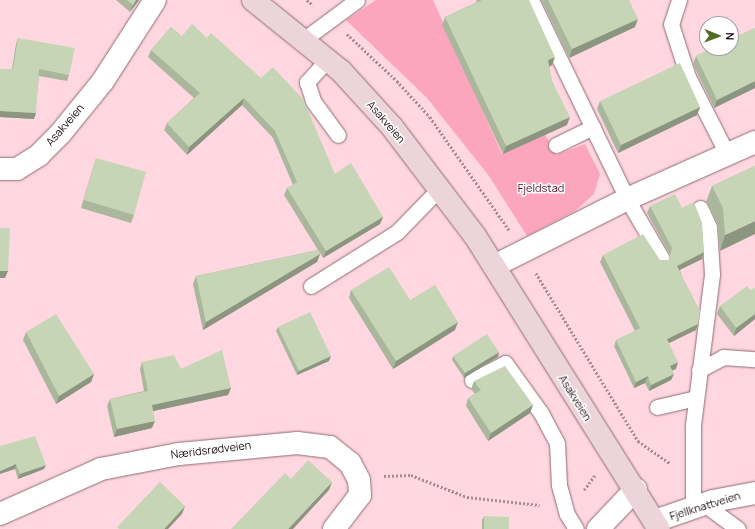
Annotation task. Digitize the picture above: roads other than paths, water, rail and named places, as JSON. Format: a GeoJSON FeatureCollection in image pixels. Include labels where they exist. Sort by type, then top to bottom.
{"type":"FeatureCollection","features":[{"type":"Feature","properties":{"kind":"main road","name":"Asakveien"},"geometry":{"type":"LineString","coordinates":[[253,0],[327,60],[392,127],[439,189],[494,266],[611,455],[636,489],[657,525]]}},
{"type":"Feature","properties":{"kind":"street","name":"Asakveien"},"geometry":{"type":"LineString","coordinates":[[0,169],[17,169],[39,155],[60,134],[103,81],[155,0]]}},
{"type":"Feature","properties":{"kind":"street"},"geometry":{"type":"LineString","coordinates":[[494,266],[627,199],[755,142]]}},
{"type":"Feature","properties":{"kind":"street","name":"Næridsrødveien"},"geometry":{"type":"LineString","coordinates":[[0,514],[101,469],[237,446],[297,443],[330,448],[350,463],[359,480],[360,495],[334,529]]}},
{"type":"Feature","properties":{"kind":"street"},"geometry":{"type":"LineString","coordinates":[[598,529],[636,489]]}},
{"type":"Feature","properties":{"kind":"street","name":"Fjellknattveien"},"geometry":{"type":"LineString","coordinates":[[657,525],[699,506],[755,494]]}},
{"type":"Feature","properties":{"kind":"lane"},"geometry":{"type":"LineString","coordinates":[[303,40],[357,0]]}},
{"type":"Feature","properties":{"kind":"lane"},"geometry":{"type":"LineString","coordinates":[[531,0],[627,199],[662,259]]}},
{"type":"Feature","properties":{"kind":"lane"},"geometry":{"type":"LineString","coordinates":[[679,0],[671,24],[688,77],[726,154]]}},
{"type":"Feature","properties":{"kind":"lane"},"geometry":{"type":"LineString","coordinates":[[327,60],[307,82],[313,100],[338,135]]}},
{"type":"Feature","properties":{"kind":"lane"},"geometry":{"type":"LineString","coordinates":[[556,145],[593,127]]}},
{"type":"Feature","properties":{"kind":"lane"},"geometry":{"type":"LineString","coordinates":[[311,286],[397,232],[439,189]]}},
{"type":"Feature","properties":{"kind":"lane"},"geometry":{"type":"LineString","coordinates":[[700,208],[709,227],[712,274],[697,359],[693,479],[699,506],[738,529]]}},
{"type":"Feature","properties":{"kind":"lane"},"geometry":{"type":"LineString","coordinates":[[697,359],[723,357],[755,359]]}},
{"type":"Feature","properties":{"kind":"lane"},"geometry":{"type":"LineString","coordinates":[[472,380],[505,363],[541,413],[557,443],[559,485],[566,510],[576,529]]}},
{"type":"Feature","properties":{"kind":"lane"},"geometry":{"type":"LineString","coordinates":[[657,406],[696,398]]}},
{"type":"Feature","properties":{"kind":"park label","name":"Fjeldstad"},"geometry":{"type":"Point","coordinates":[541,188]}}]}
